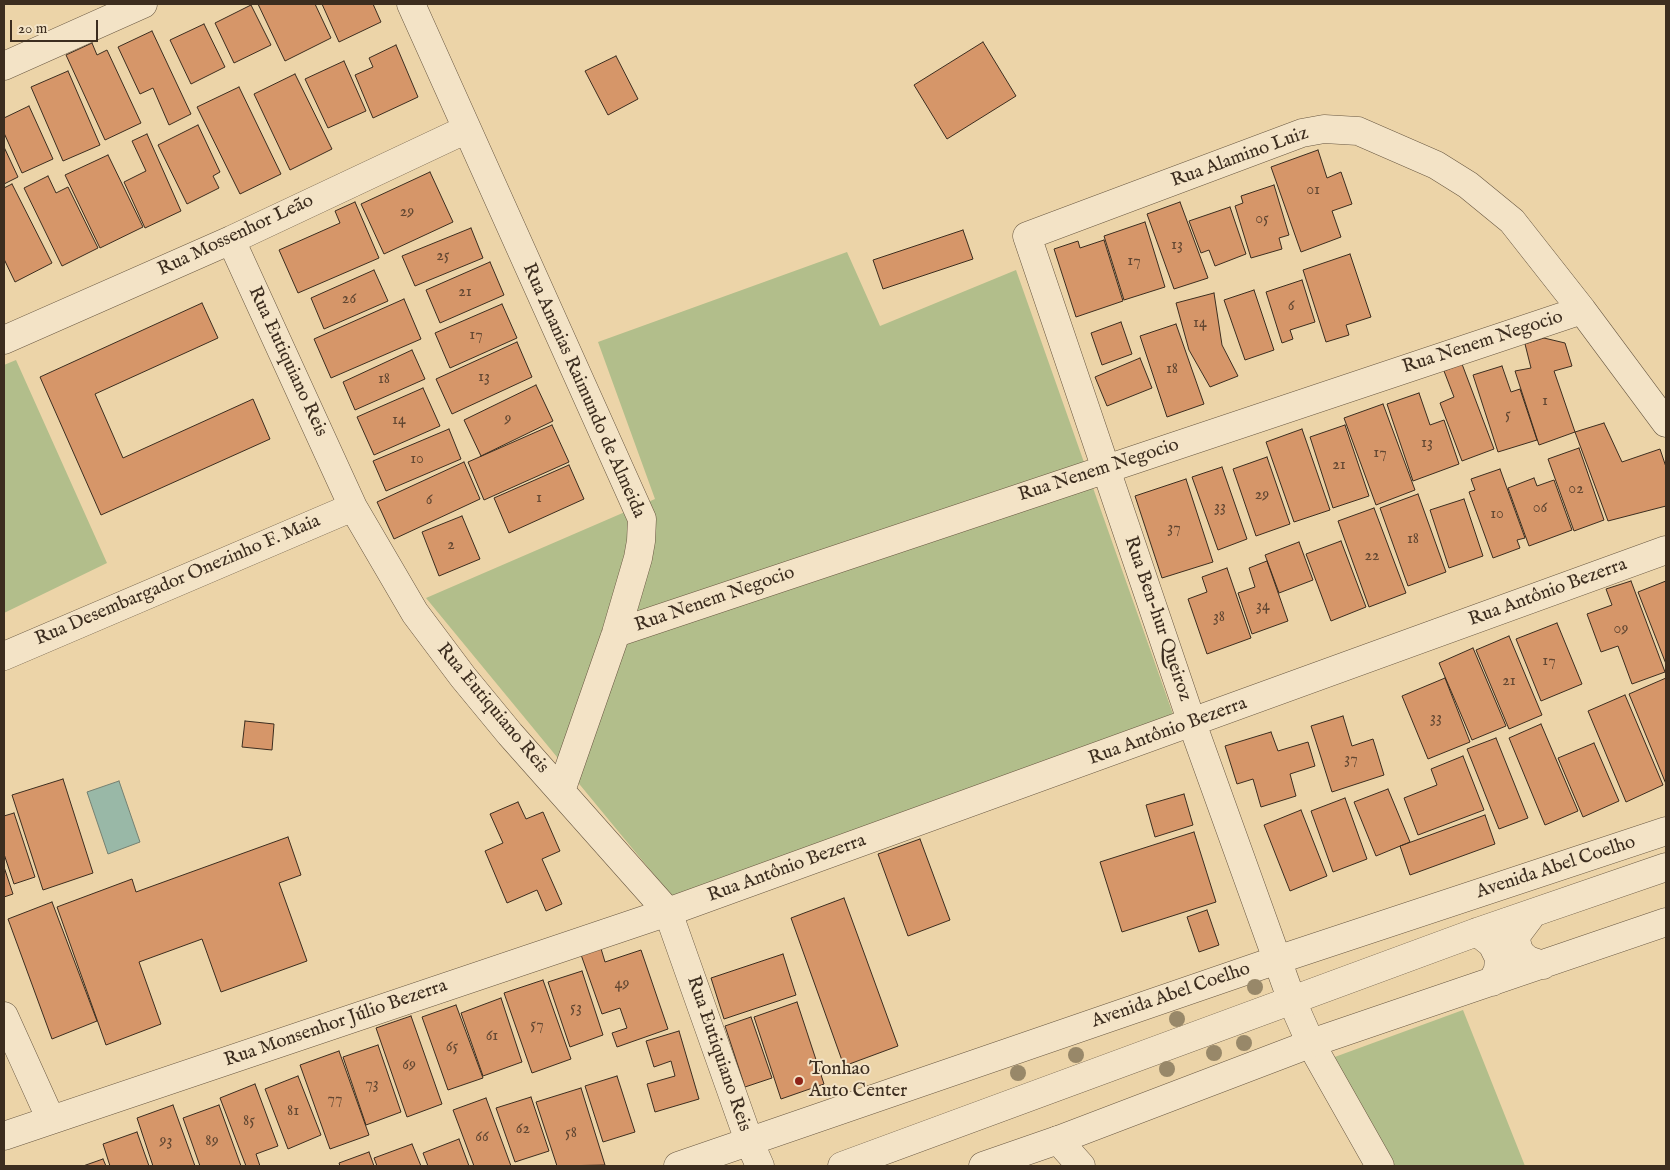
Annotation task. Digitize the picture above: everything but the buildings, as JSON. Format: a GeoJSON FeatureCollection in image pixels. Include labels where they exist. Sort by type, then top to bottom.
{"type":"FeatureCollection","features":[{"type":"Feature","properties":{"kind":"street"},"geometry":{"type":"LineString","coordinates":[[4,66],[143,4]]}},
{"type":"Feature","properties":{"kind":"street","name":"Rua Ananias Raimundo de Almeida"},"geometry":{"type":"LineString","coordinates":[[411,4],[642,519],[638,558],[616,633],[562,791]]}},
{"type":"Feature","properties":{"kind":"street","name":"Rua Mossenhor Leão"},"geometry":{"type":"LineString","coordinates":[[4,340],[231,240],[467,129]]}},
{"type":"Feature","properties":{"kind":"street","name":"Rua Alamino Luiz"},"geometry":{"type":"LineString","coordinates":[[1027,236],[1302,134],[1324,129],[1358,132],[1436,165],[1468,184],[1512,221],[1666,422]]}},
{"type":"Feature","properties":{"kind":"street","name":"Rua Ben-hur Queiroz"},"geometry":{"type":"LineString","coordinates":[[1027,236],[1192,723],[1292,1001],[1311,1044],[1380,1166]]}},
{"type":"Feature","properties":{"kind":"street","name":"Rua Eutiquiano Reis"},"geometry":{"type":"LineString","coordinates":[[231,240],[353,507],[415,613],[481,699],[668,912],[749,1141],[760,1166]]}},
{"type":"Feature","properties":{"kind":"street","name":"Rua Nenem Negocio"},"geometry":{"type":"LineString","coordinates":[[616,633],[1582,310]]}},
{"type":"Feature","properties":{"kind":"street","name":"Rua Desembargador Onezinho F. Maia"},"geometry":{"type":"LineString","coordinates":[[4,656],[353,507]]}},
{"type":"Feature","properties":{"kind":"street","name":"Rua Antônio Bezerra"},"geometry":{"type":"LineString","coordinates":[[668,912],[1666,550]]}},
{"type":"Feature","properties":{"kind":"street","name":"Avenida Abel Coelho"},"geometry":{"type":"LineString","coordinates":[[678,1166],[1277,960],[1666,831]]}},
{"type":"Feature","properties":{"kind":"street","name":"Avenida Abel Coelho"},"geometry":{"type":"LineString","coordinates":[[842,1166],[865,1161],[1477,932],[1666,867]]}},
{"type":"Feature","properties":{"kind":"street","name":"Rua Monsenhor Júlio Bezerra"},"geometry":{"type":"LineString","coordinates":[[4,1136],[668,912]]}},
{"type":"Feature","properties":{"kind":"street"},"geometry":{"type":"LineString","coordinates":[[1533,913],[1518,933],[1516,940],[1521,954],[1528,960],[1543,964]]}},
{"type":"Feature","properties":{"kind":"street"},"geometry":{"type":"LineString","coordinates":[[983,1166],[1058,1140],[1311,1044],[1666,922]]}},
{"type":"Feature","properties":{"kind":"street"},"geometry":{"type":"LineString","coordinates":[[1477,932],[1492,944],[1499,958],[1498,970],[1492,982]]}},
{"type":"Feature","properties":{"kind":"street"},"geometry":{"type":"LineString","coordinates":[[4,1016],[51,1120]]}},
{"type":"Feature","properties":{"kind":"street"},"geometry":{"type":"LineString","coordinates":[[1058,1140],[1081,1166]]}},
{"type":"Feature","properties":{"kind":"green space"},"geometry":{"type":"Polygon","coordinates":[[[847,252],[880,326],[1016,270],[1174,717],[674,899],[426,598],[655,499],[598,342],[847,252]]]}},
{"type":"Feature","properties":{"kind":"green space"},"geometry":{"type":"Polygon","coordinates":[[[16,360],[107,563],[4,613],[4,365],[16,360]]]}},
{"type":"Feature","properties":{"kind":"green space"},"geometry":{"type":"Polygon","coordinates":[[[1463,1010],[1525,1166],[1388,1166],[1332,1058],[1463,1010]]]}},
{"type":"Feature","properties":{"kind":"shaded area"},"geometry":{"type":"Polygon","coordinates":[[[119,781],[140,842],[108,854],[87,792],[119,781]]]}},
{"type":"Feature","properties":{"kind":"place","name":"Tonhao Auto Center"},"geometry":{"type":"Point","coordinates":[799,1081]}}]}
